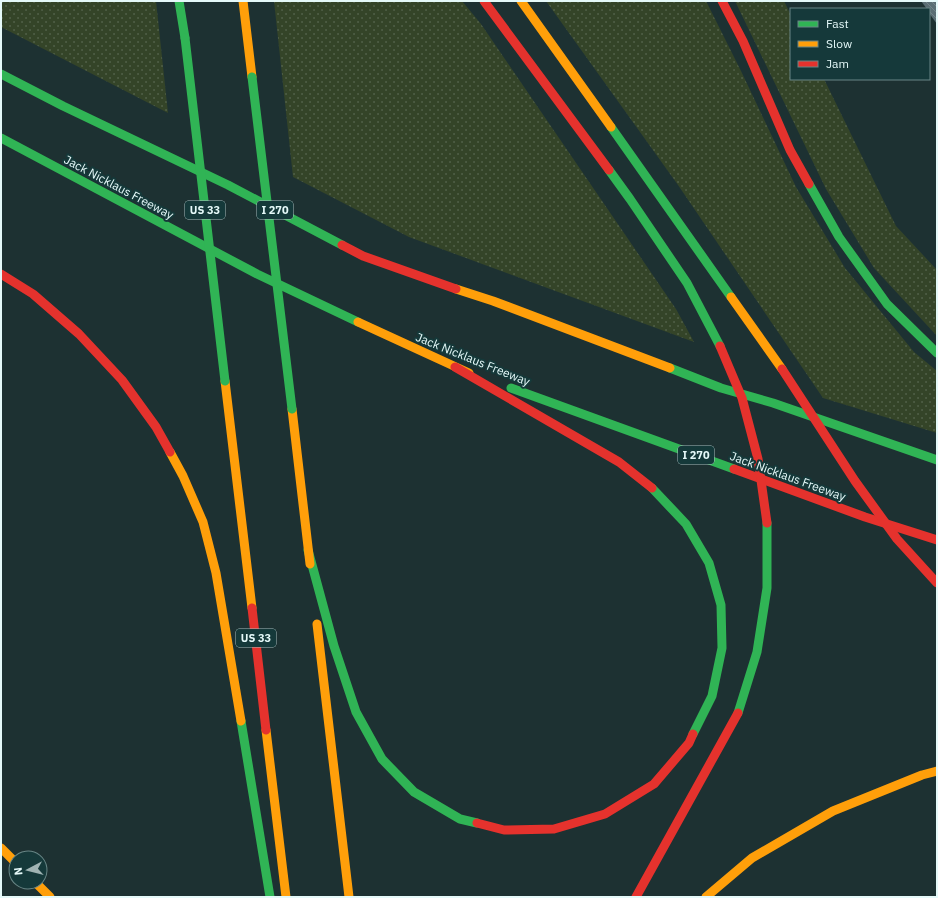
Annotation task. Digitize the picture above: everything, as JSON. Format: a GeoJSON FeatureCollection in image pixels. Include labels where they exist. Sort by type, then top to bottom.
{"type":"FeatureCollection","features":[{"type":"Feature","properties":{"kind":"highway","name":"US 33"},"geometry":{"type":"LineString","coordinates":[[180,1],[286,897]]}},
{"type":"Feature","properties":{"kind":"highway"},"geometry":{"type":"LineString","coordinates":[[243,1],[349,897]]}},
{"type":"Feature","properties":{"kind":"highway"},"geometry":{"type":"LineString","coordinates":[[484,1],[630,199],[687,283],[720,346],[742,398],[758,459],[767,523],[767,588],[757,652],[738,714],[636,897]]}},
{"type":"Feature","properties":{"kind":"highway"},"geometry":{"type":"LineString","coordinates":[[521,1],[782,369],[854,481],[897,538],[937,583]]}},
{"type":"Feature","properties":{"kind":"highway"},"geometry":{"type":"LineString","coordinates":[[722,1],[743,41],[790,150],[839,237],[887,304],[937,353]]}},
{"type":"Feature","properties":{"kind":"highway","name":"I 270"},"geometry":{"type":"LineString","coordinates":[[4,71],[63,106],[228,185],[362,256],[493,301],[721,388],[773,403],[937,460]]}},
{"type":"Feature","properties":{"kind":"highway","name":"Jack Nicklaus Freeway"},"geometry":{"type":"LineString","coordinates":[[1,138],[257,274],[455,368],[866,517],[937,540]]}},
{"type":"Feature","properties":{"kind":"highway"},"geometry":{"type":"LineString","coordinates":[[1,274],[32,294],[79,334],[122,380],[156,427],[183,476],[203,522],[216,573],[270,897]]}},
{"type":"Feature","properties":{"kind":"highway"},"geometry":{"type":"LineString","coordinates":[[308,550],[334,646],[356,712],[382,759],[414,792],[460,819],[504,830],[554,829],[605,814],[654,784],[689,744],[712,696],[722,648],[721,605],[709,563],[686,524],[655,491],[619,462],[455,368]]}},
{"type":"Feature","properties":{"kind":"highway"},"geometry":{"type":"LineString","coordinates":[[706,897],[752,858],[833,811],[922,775],[937,771]]}},
{"type":"Feature","properties":{"kind":"green space"},"geometry":{"type":"Polygon","coordinates":[[[1,1],[156,1],[168,113],[1,27],[1,1]]]}},
{"type":"Feature","properties":{"kind":"green space"},"geometry":{"type":"Polygon","coordinates":[[[274,1],[462,1],[481,24],[676,309],[694,342],[409,237],[293,177],[274,1]]]}},
{"type":"Feature","properties":{"kind":"green space"},"geometry":{"type":"Polygon","coordinates":[[[546,1],[706,1],[796,187],[845,268],[914,352],[937,371],[937,433],[823,398],[678,185],[546,1]]]}},
{"type":"Feature","properties":{"kind":"green space"},"geometry":{"type":"Polygon","coordinates":[[[735,1],[784,1],[790,13],[790,80],[824,80],[896,226],[937,270],[937,336],[874,268],[826,189],[735,1]]]}},
{"type":"Feature","properties":{"kind":"building"},"geometry":{"type":"Polygon","coordinates":[[[921,1],[937,1],[937,24],[930,14],[930,8],[926,8],[921,1]]]}},
{"type":"Feature","properties":{"kind":"traffic: fast"},"geometry":{"type":"LineString","coordinates":[[179,1],[185,38]]}},
{"type":"Feature","properties":{"kind":"traffic: fast"},"geometry":{"type":"LineString","coordinates":[[185,38],[225,381]]}},
{"type":"Feature","properties":{"kind":"traffic: fast"},"geometry":{"type":"LineString","coordinates":[[1,74],[63,106],[228,185],[342,245]]}},
{"type":"Feature","properties":{"kind":"traffic: fast"},"geometry":{"type":"LineString","coordinates":[[252,77],[292,409]]}},
{"type":"Feature","properties":{"kind":"traffic: fast"},"geometry":{"type":"LineString","coordinates":[[611,127],[731,297]]}},
{"type":"Feature","properties":{"kind":"traffic: fast"},"geometry":{"type":"LineString","coordinates":[[1,138],[257,274],[358,322]]}},
{"type":"Feature","properties":{"kind":"traffic: fast"},"geometry":{"type":"LineString","coordinates":[[609,170],[687,283],[720,346]]}},
{"type":"Feature","properties":{"kind":"traffic: fast"},"geometry":{"type":"LineString","coordinates":[[809,184],[839,237],[887,304],[937,353]]}},
{"type":"Feature","properties":{"kind":"traffic: fast"},"geometry":{"type":"LineString","coordinates":[[670,368],[721,388],[773,403],[937,460]]}},
{"type":"Feature","properties":{"kind":"traffic: fast"},"geometry":{"type":"LineString","coordinates":[[511,388],[734,469]]}},
{"type":"Feature","properties":{"kind":"traffic: fast"},"geometry":{"type":"LineString","coordinates":[[652,488],[686,524],[709,563],[721,605],[722,648],[712,696],[693,734]]}},
{"type":"Feature","properties":{"kind":"traffic: fast"},"geometry":{"type":"LineString","coordinates":[[738,713],[757,652],[767,588],[767,523]]}},
{"type":"Feature","properties":{"kind":"traffic: fast"},"geometry":{"type":"LineString","coordinates":[[308,550],[334,646],[356,712],[382,759],[414,792],[460,819],[477,823]]}},
{"type":"Feature","properties":{"kind":"traffic: fast"},"geometry":{"type":"LineString","coordinates":[[241,721],[270,897]]}},
{"type":"Feature","properties":{"kind":"traffic: slow"},"geometry":{"type":"LineString","coordinates":[[243,1],[252,77]]}},
{"type":"Feature","properties":{"kind":"traffic: slow"},"geometry":{"type":"LineString","coordinates":[[521,1],[611,127]]}},
{"type":"Feature","properties":{"kind":"traffic: slow"},"geometry":{"type":"LineString","coordinates":[[456,289],[493,301],[670,368]]}},
{"type":"Feature","properties":{"kind":"traffic: slow"},"geometry":{"type":"LineString","coordinates":[[731,297],[782,369]]}},
{"type":"Feature","properties":{"kind":"traffic: slow"},"geometry":{"type":"LineString","coordinates":[[358,322],[469,373]]}},
{"type":"Feature","properties":{"kind":"traffic: slow"},"geometry":{"type":"LineString","coordinates":[[225,381],[252,608]]}},
{"type":"Feature","properties":{"kind":"traffic: slow"},"geometry":{"type":"LineString","coordinates":[[292,409],[310,564]]}},
{"type":"Feature","properties":{"kind":"traffic: slow"},"geometry":{"type":"LineString","coordinates":[[170,452],[183,476],[203,522],[216,573],[241,721]]}},
{"type":"Feature","properties":{"kind":"traffic: slow"},"geometry":{"type":"LineString","coordinates":[[317,624],[349,897]]}},
{"type":"Feature","properties":{"kind":"traffic: slow"},"geometry":{"type":"LineString","coordinates":[[266,730],[286,897]]}},
{"type":"Feature","properties":{"kind":"traffic: slow"},"geometry":{"type":"LineString","coordinates":[[706,897],[752,858],[833,811],[922,775],[937,771]]}},
{"type":"Feature","properties":{"kind":"traffic: slow"},"geometry":{"type":"LineString","coordinates":[[1,848],[8,855]]}},
{"type":"Feature","properties":{"kind":"traffic: slow"},"geometry":{"type":"LineString","coordinates":[[43,890],[50,897]]}},
{"type":"Feature","properties":{"kind":"traffic: jam"},"geometry":{"type":"LineString","coordinates":[[484,1],[609,170]]}},
{"type":"Feature","properties":{"kind":"traffic: jam"},"geometry":{"type":"LineString","coordinates":[[722,1],[743,41],[790,150],[809,184]]}},
{"type":"Feature","properties":{"kind":"traffic: jam"},"geometry":{"type":"LineString","coordinates":[[342,245],[363,256],[456,289]]}},
{"type":"Feature","properties":{"kind":"traffic: jam"},"geometry":{"type":"LineString","coordinates":[[1,274],[33,294],[79,334],[122,380],[156,427],[170,452]]}},
{"type":"Feature","properties":{"kind":"traffic: jam"},"geometry":{"type":"LineString","coordinates":[[720,346],[742,398],[758,459],[767,523]]}},
{"type":"Feature","properties":{"kind":"traffic: jam"},"geometry":{"type":"LineString","coordinates":[[455,367],[619,462],[652,488]]}},
{"type":"Feature","properties":{"kind":"traffic: jam"},"geometry":{"type":"LineString","coordinates":[[782,369],[855,481],[897,539],[937,583]]}},
{"type":"Feature","properties":{"kind":"traffic: jam"},"geometry":{"type":"LineString","coordinates":[[734,469],[865,517],[937,540]]}},
{"type":"Feature","properties":{"kind":"traffic: jam"},"geometry":{"type":"LineString","coordinates":[[252,608],[266,730]]}},
{"type":"Feature","properties":{"kind":"traffic: jam"},"geometry":{"type":"LineString","coordinates":[[636,897],[738,713]]}},
{"type":"Feature","properties":{"kind":"traffic: jam"},"geometry":{"type":"LineString","coordinates":[[477,823],[504,830],[554,829],[605,814],[654,784],[689,743],[693,734]]}}]}
